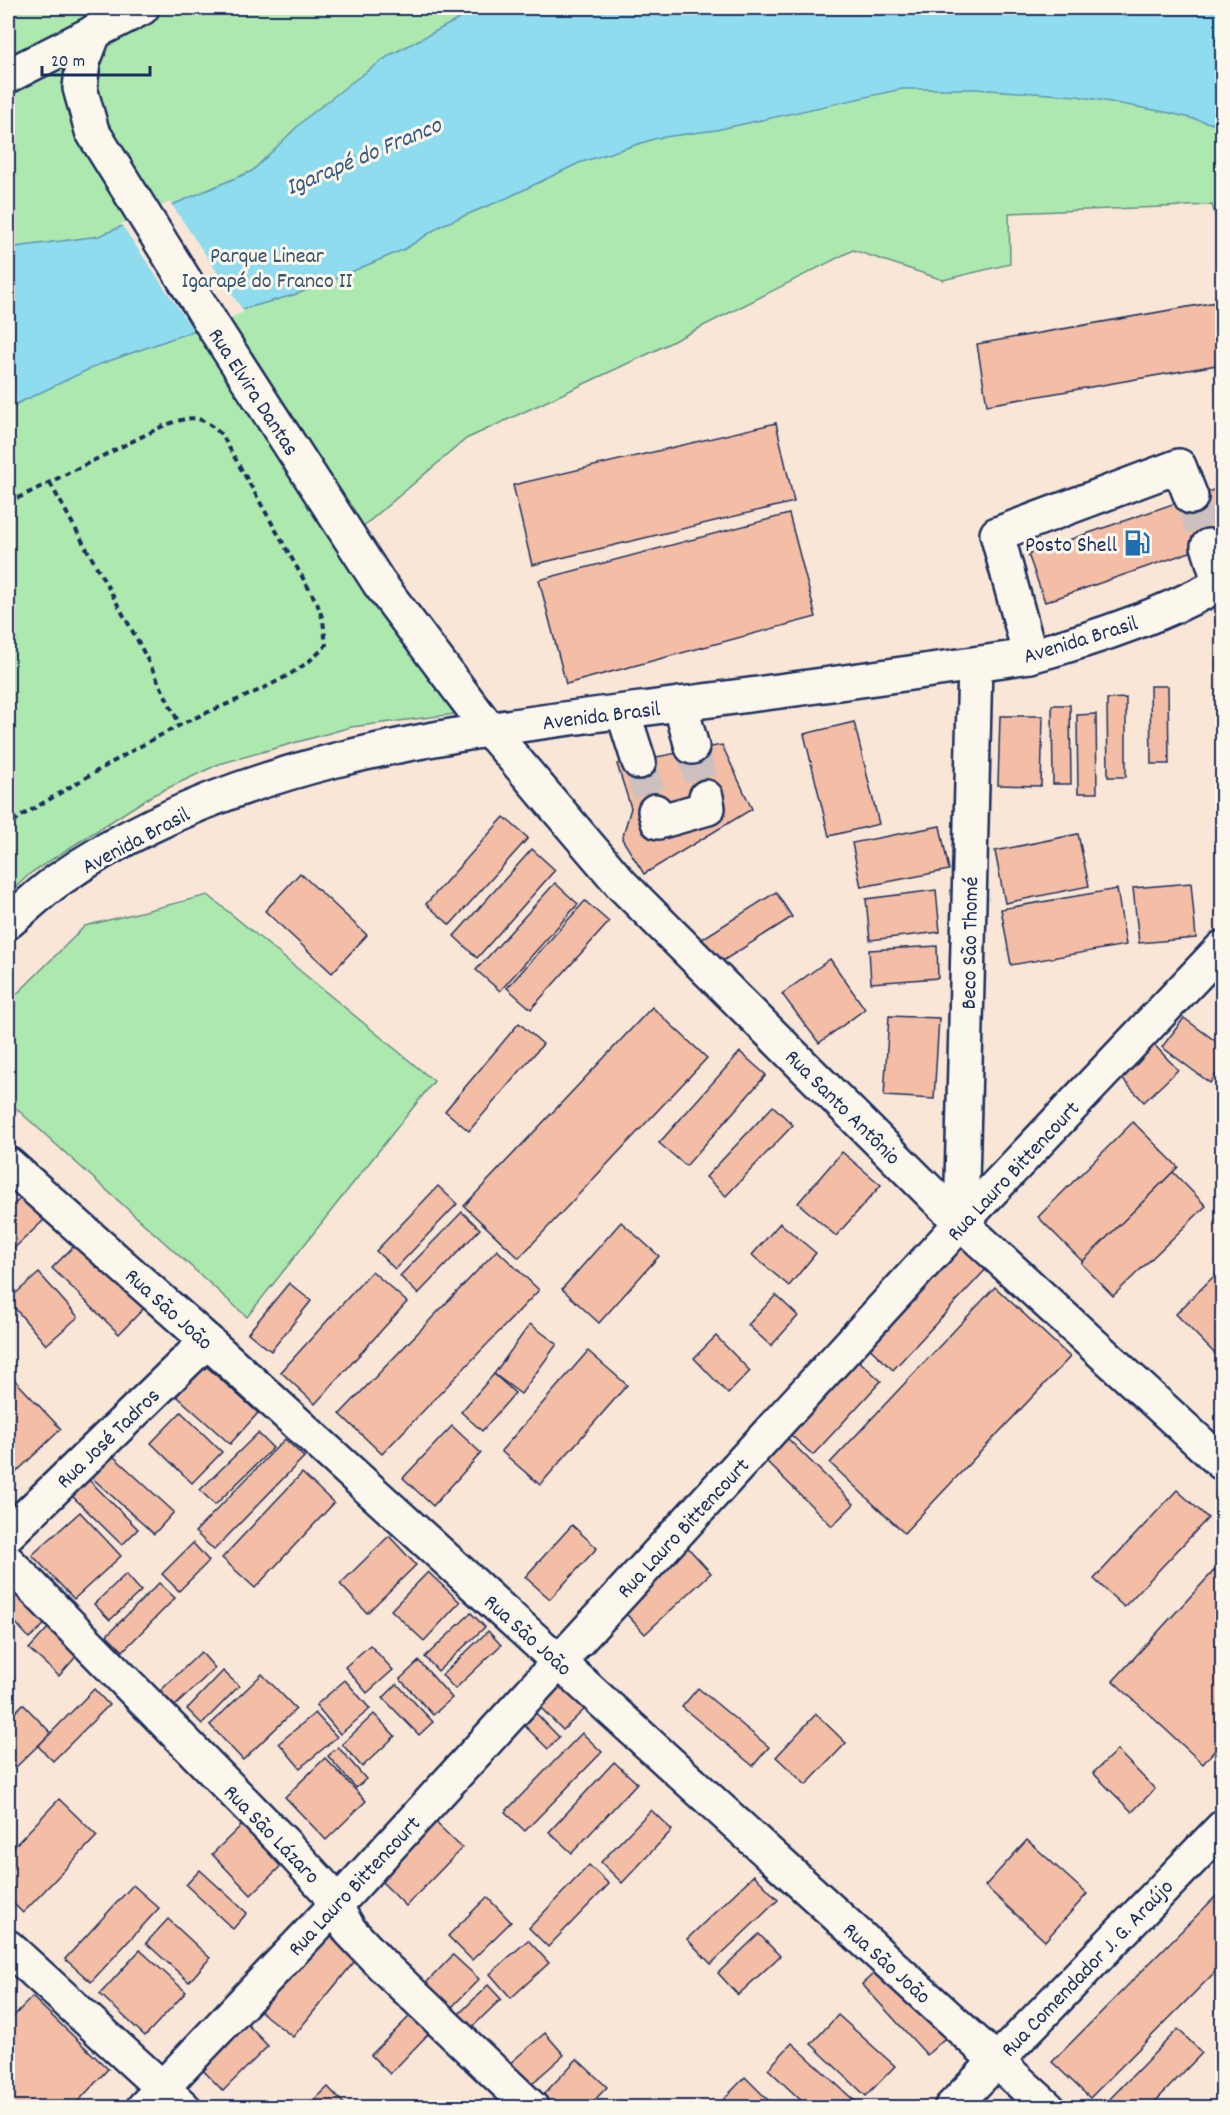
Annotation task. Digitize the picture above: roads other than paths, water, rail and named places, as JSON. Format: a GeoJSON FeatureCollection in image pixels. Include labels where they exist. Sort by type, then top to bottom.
{"type":"FeatureCollection","features":[{"type":"Feature","properties":{"kind":"main road"},"geometry":{"type":"LineString","coordinates":[[8,76],[142,8]]}},
{"type":"Feature","properties":{"kind":"main road","name":"Rua Elvira Dantas"},"geometry":{"type":"LineString","coordinates":[[95,31],[84,62],[80,88],[92,131],[232,357],[379,583],[488,728]]}},
{"type":"Feature","properties":{"kind":"main road"},"geometry":{"type":"LineString","coordinates":[[1030,656],[997,534],[1179,466],[1191,497]]}},
{"type":"Feature","properties":{"kind":"main road"},"geometry":{"type":"LineString","coordinates":[[1208,546],[1221,584]]}},
{"type":"Feature","properties":{"kind":"main road","name":"Avenida Brasil"},"geometry":{"type":"LineString","coordinates":[[8,922],[57,881],[137,833],[224,794],[309,767],[488,728],[1030,656],[1086,641],[1139,622],[1221,584]]}},
{"type":"Feature","properties":{"kind":"main road","name":"Beco São Thomé"},"geometry":{"type":"LineString","coordinates":[[961,1223],[975,664]]}},
{"type":"Feature","properties":{"kind":"main road"},"geometry":{"type":"LineString","coordinates":[[680,704],[692,747]]}},
{"type":"Feature","properties":{"kind":"main road"},"geometry":{"type":"LineString","coordinates":[[623,711],[639,762]]}},
{"type":"Feature","properties":{"kind":"main road","name":"Rua Santo Antônio"},"geometry":{"type":"LineString","coordinates":[[488,728],[622,885],[961,1223],[1222,1462]]}},
{"type":"Feature","properties":{"kind":"main road"},"geometry":{"type":"LineString","coordinates":[[655,811],[658,822],[708,808],[706,797]]}},
{"type":"Feature","properties":{"kind":"main road","name":"Rua Lauro Bittencourt"},"geometry":{"type":"LineString","coordinates":[[163,2101],[336,1905],[961,1223],[1222,948]]}},
{"type":"Feature","properties":{"kind":"main road","name":"Rua São João"},"geometry":{"type":"LineString","coordinates":[[8,1164],[207,1341],[1048,2108]]}},
{"type":"Feature","properties":{"kind":"main road","name":"Rua José Tadros"},"geometry":{"type":"LineString","coordinates":[[8,1534],[207,1341]]}},
{"type":"Feature","properties":{"kind":"main road","name":"Rua São Lázaro"},"geometry":{"type":"LineString","coordinates":[[8,1562],[283,1842],[325,1888],[350,1930],[384,1968],[532,2108]]}},
{"type":"Feature","properties":{"kind":"main road","name":"Rua Comendador J. G. Araújo"},"geometry":{"type":"LineString","coordinates":[[951,2108],[1222,1828]]}},
{"type":"Feature","properties":{"kind":"main road"},"geometry":{"type":"LineString","coordinates":[[8,1947],[163,2101]]}},
{"type":"Feature","properties":{"kind":"water","name":"Igarapé do Franco"},"geometry":{"type":"Polygon","coordinates":[[[480,8],[1222,8],[1222,126],[1170,113],[1077,96],[975,89],[902,89],[716,130],[657,138],[579,163],[507,198],[442,225],[405,249],[297,294],[244,309],[196,330],[98,365],[8,408],[8,248],[99,236],[252,171],[305,119],[352,82],[390,55],[480,8]]]}},
{"type":"Feature","properties":{"kind":"tunnel"},"geometry":{"type":"LineString","coordinates":[[1191,497],[1208,546]]}},
{"type":"Feature","properties":{"kind":"tunnel"},"geometry":{"type":"LineString","coordinates":[[692,747],[706,797]]}},
{"type":"Feature","properties":{"kind":"tunnel"},"geometry":{"type":"LineString","coordinates":[[639,762],[655,811]]}},
{"type":"Feature","properties":{"kind":"place","name":"Posto Shell"},"geometry":{"type":"Point","coordinates":[1137,543]}},
{"type":"Feature","properties":{"kind":"park label","name":"Parque Linear Igarapé do Franco II"},"geometry":{"type":"Point","coordinates":[267,266]}}]}
